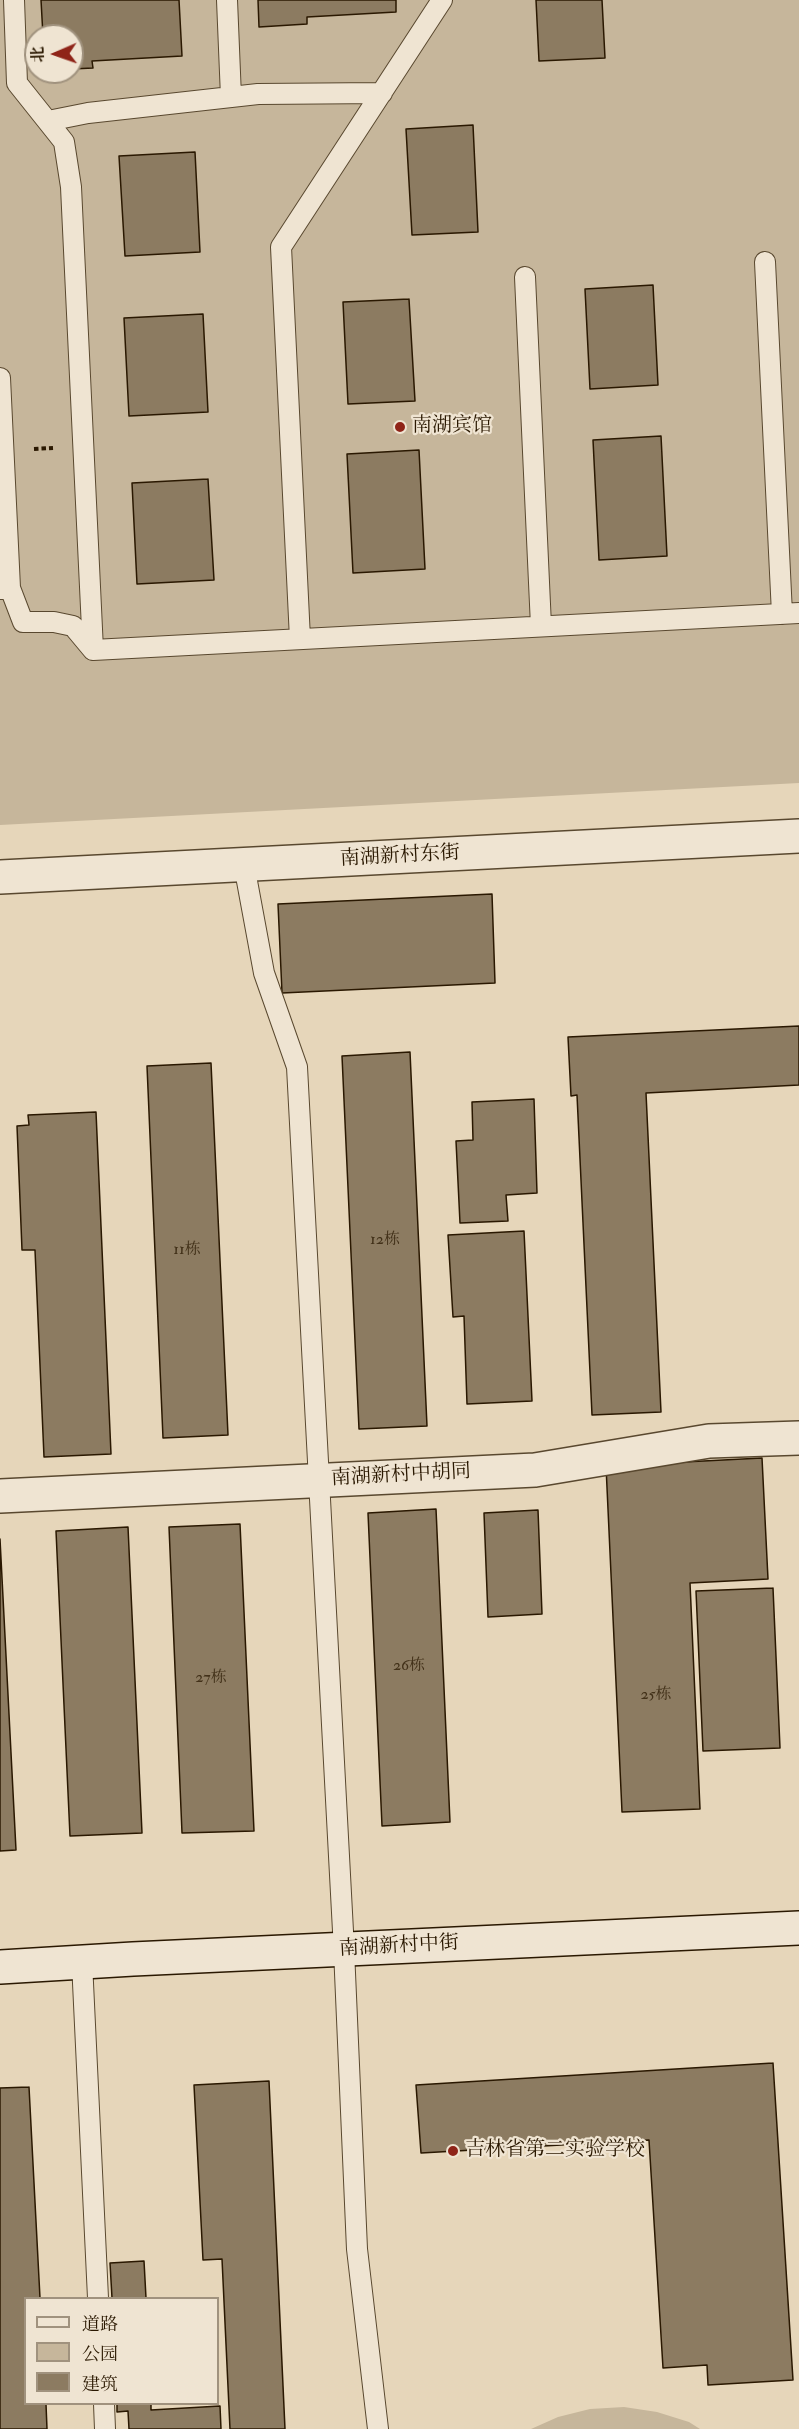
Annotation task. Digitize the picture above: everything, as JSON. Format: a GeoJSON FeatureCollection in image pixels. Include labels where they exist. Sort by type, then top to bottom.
{"type":"FeatureCollection","features":[{"type":"Feature","properties":{"kind":"street","name":"南湖新村东街"},"geometry":{"type":"LineString","coordinates":[[0,877],[799,836]]}},
{"type":"Feature","properties":{"kind":"street","name":"南湖新村中胡同"},"geometry":{"type":"LineString","coordinates":[[0,1496],[535,1470],[709,1441],[799,1438]]}},
{"type":"Feature","properties":{"kind":"street","name":"南湖新村中街"},"geometry":{"type":"LineString","coordinates":[[0,1967],[799,1928]]}},
{"type":"Feature","properties":{"kind":"lane"},"geometry":{"type":"LineString","coordinates":[[14,0],[17,83],[64,142],[71,187],[93,650]]}},
{"type":"Feature","properties":{"kind":"lane"},"geometry":{"type":"LineString","coordinates":[[227,0],[231,97]]}},
{"type":"Feature","properties":{"kind":"lane"},"geometry":{"type":"LineString","coordinates":[[300,639],[281,247],[440,2]]}},
{"type":"Feature","properties":{"kind":"lane"},"geometry":{"type":"LineString","coordinates":[[48,121],[88,113],[258,94],[382,93]]}},
{"type":"Feature","properties":{"kind":"lane"},"geometry":{"type":"LineString","coordinates":[[93,650],[790,614],[765,262]]}},
{"type":"Feature","properties":{"kind":"lane"},"geometry":{"type":"LineString","coordinates":[[525,278],[541,626]]}},
{"type":"Feature","properties":{"kind":"lane"},"geometry":{"type":"LineString","coordinates":[[0,378],[4,450],[5,588],[23,622],[54,622],[73,626],[93,650]]}},
{"type":"Feature","properties":{"kind":"lane"},"geometry":{"type":"LineString","coordinates":[[244,865],[264,973],[297,1067],[344,1950],[357,2249],[378,2429]]}},
{"type":"Feature","properties":{"kind":"lane"},"geometry":{"type":"LineString","coordinates":[[82,1962],[98,2297]]}},
{"type":"Feature","properties":{"kind":"lane"},"geometry":{"type":"LineString","coordinates":[[104,2405],[105,2429]]}},
{"type":"Feature","properties":{"kind":"path"},"geometry":{"type":"LineString","coordinates":[[4,450],[83,446]]}},
{"type":"Feature","properties":{"kind":"green space","name":"南湖宾馆"},"geometry":{"type":"Polygon","coordinates":[[[0,0],[799,0],[799,783],[0,825],[0,0]]]}},
{"type":"Feature","properties":{"kind":"green space"},"geometry":{"type":"Polygon","coordinates":[[[624,2407],[657,2412],[689,2422],[700,2429],[531,2429],[558,2417],[590,2409],[624,2407]]]}},
{"type":"Feature","properties":{"kind":"building"},"geometry":{"type":"Polygon","coordinates":[[[41,0],[179,0],[182,56],[92,61],[93,68],[84,68],[84,24],[42,24],[41,0]]]}},
{"type":"Feature","properties":{"kind":"building"},"geometry":{"type":"Polygon","coordinates":[[[258,0],[396,0],[396,12],[307,17],[307,24],[259,27],[258,0]]]}},
{"type":"Feature","properties":{"kind":"building"},"geometry":{"type":"Polygon","coordinates":[[[536,0],[602,0],[605,58],[539,61],[536,0]]]}},
{"type":"Feature","properties":{"kind":"building"},"geometry":{"type":"Polygon","coordinates":[[[473,125],[478,232],[412,235],[406,129],[473,125]]]}},
{"type":"Feature","properties":{"kind":"building"},"geometry":{"type":"Polygon","coordinates":[[[195,152],[200,252],[125,256],[119,156],[195,152]]]}},
{"type":"Feature","properties":{"kind":"building"},"geometry":{"type":"Polygon","coordinates":[[[653,285],[658,385],[590,389],[585,289],[653,285]]]}},
{"type":"Feature","properties":{"kind":"building"},"geometry":{"type":"Polygon","coordinates":[[[409,299],[415,401],[348,404],[343,302],[409,299]]]}},
{"type":"Feature","properties":{"kind":"building"},"geometry":{"type":"Polygon","coordinates":[[[203,314],[208,412],[129,416],[124,318],[203,314]]]}},
{"type":"Feature","properties":{"kind":"building"},"geometry":{"type":"Polygon","coordinates":[[[661,436],[667,556],[599,560],[593,440],[661,436]]]}},
{"type":"Feature","properties":{"kind":"building"},"geometry":{"type":"Polygon","coordinates":[[[419,450],[425,569],[353,573],[347,454],[419,450]]]}},
{"type":"Feature","properties":{"kind":"building"},"geometry":{"type":"Polygon","coordinates":[[[208,479],[214,580],[137,584],[132,483],[208,479]]]}},
{"type":"Feature","properties":{"kind":"building"},"geometry":{"type":"Polygon","coordinates":[[[492,894],[495,983],[282,993],[278,904],[492,894]]]}},
{"type":"Feature","properties":{"kind":"building"},"geometry":{"type":"Polygon","coordinates":[[[799,1026],[799,1085],[646,1093],[661,1412],[592,1415],[577,1095],[571,1096],[568,1037],[799,1026]]]}},
{"type":"Feature","properties":{"kind":"building"},"geometry":{"type":"Polygon","coordinates":[[[410,1052],[427,1426],[359,1429],[342,1056],[410,1052]]]}},
{"type":"Feature","properties":{"kind":"building"},"geometry":{"type":"Polygon","coordinates":[[[211,1063],[228,1435],[163,1438],[147,1066],[211,1063]]]}},
{"type":"Feature","properties":{"kind":"building"},"geometry":{"type":"Polygon","coordinates":[[[534,1099],[537,1193],[506,1195],[508,1221],[460,1223],[456,1141],[473,1140],[472,1102],[534,1099]]]}},
{"type":"Feature","properties":{"kind":"building"},"geometry":{"type":"Polygon","coordinates":[[[96,1112],[111,1454],[44,1457],[35,1250],[22,1250],[17,1126],[29,1125],[28,1115],[96,1112]]]}},
{"type":"Feature","properties":{"kind":"building"},"geometry":{"type":"Polygon","coordinates":[[[524,1231],[532,1401],[467,1404],[464,1316],[453,1317],[448,1235],[524,1231]]]}},
{"type":"Feature","properties":{"kind":"building"},"geometry":{"type":"Polygon","coordinates":[[[762,1458],[768,1579],[690,1583],[700,1809],[622,1812],[606,1466],[762,1458]]]}},
{"type":"Feature","properties":{"kind":"building"},"geometry":{"type":"Polygon","coordinates":[[[436,1509],[450,1822],[382,1826],[368,1513],[436,1509]]]}},
{"type":"Feature","properties":{"kind":"building"},"geometry":{"type":"Polygon","coordinates":[[[538,1510],[542,1614],[488,1617],[484,1513],[538,1510]]]}},
{"type":"Feature","properties":{"kind":"building"},"geometry":{"type":"Polygon","coordinates":[[[240,1524],[254,1831],[182,1833],[169,1527],[240,1524]]]}},
{"type":"Feature","properties":{"kind":"building"},"geometry":{"type":"Polygon","coordinates":[[[128,1527],[142,1833],[70,1836],[56,1531],[128,1527]]]}},
{"type":"Feature","properties":{"kind":"building"},"geometry":{"type":"Polygon","coordinates":[[[0,1539],[16,1850],[0,1851],[0,1539]]]}},
{"type":"Feature","properties":{"kind":"building"},"geometry":{"type":"Polygon","coordinates":[[[773,1588],[780,1748],[703,1751],[696,1591],[773,1588]]]}},
{"type":"Feature","properties":{"kind":"building"},"geometry":{"type":"Polygon","coordinates":[[[773,2063],[793,2380],[708,2385],[707,2365],[663,2368],[649,2140],[421,2153],[416,2085],[773,2063]]]}},
{"type":"Feature","properties":{"kind":"building"},"geometry":{"type":"Polygon","coordinates":[[[269,2081],[285,2429],[230,2429],[222,2259],[203,2260],[194,2085],[269,2081]]]}},
{"type":"Feature","properties":{"kind":"building"},"geometry":{"type":"Polygon","coordinates":[[[29,2087],[40,2297],[24,2297],[24,2405],[46,2405],[47,2429],[0,2429],[0,2088],[29,2087]]]}},
{"type":"Feature","properties":{"kind":"building"},"geometry":{"type":"Polygon","coordinates":[[[144,2261],[146,2297],[112,2297],[110,2263],[144,2261]]]}},
{"type":"Feature","properties":{"kind":"building"},"geometry":{"type":"Polygon","coordinates":[[[117,2405],[151,2405],[151,2410],[220,2406],[221,2429],[129,2429],[128,2411],[117,2412],[117,2405]]]}},
{"type":"Feature","properties":{"kind":"place","name":"南湖宾馆"},"geometry":{"type":"Point","coordinates":[400,427]}},
{"type":"Feature","properties":{"kind":"place","name":"吉林省第二实验学校"},"geometry":{"type":"Point","coordinates":[453,2151]}}]}
